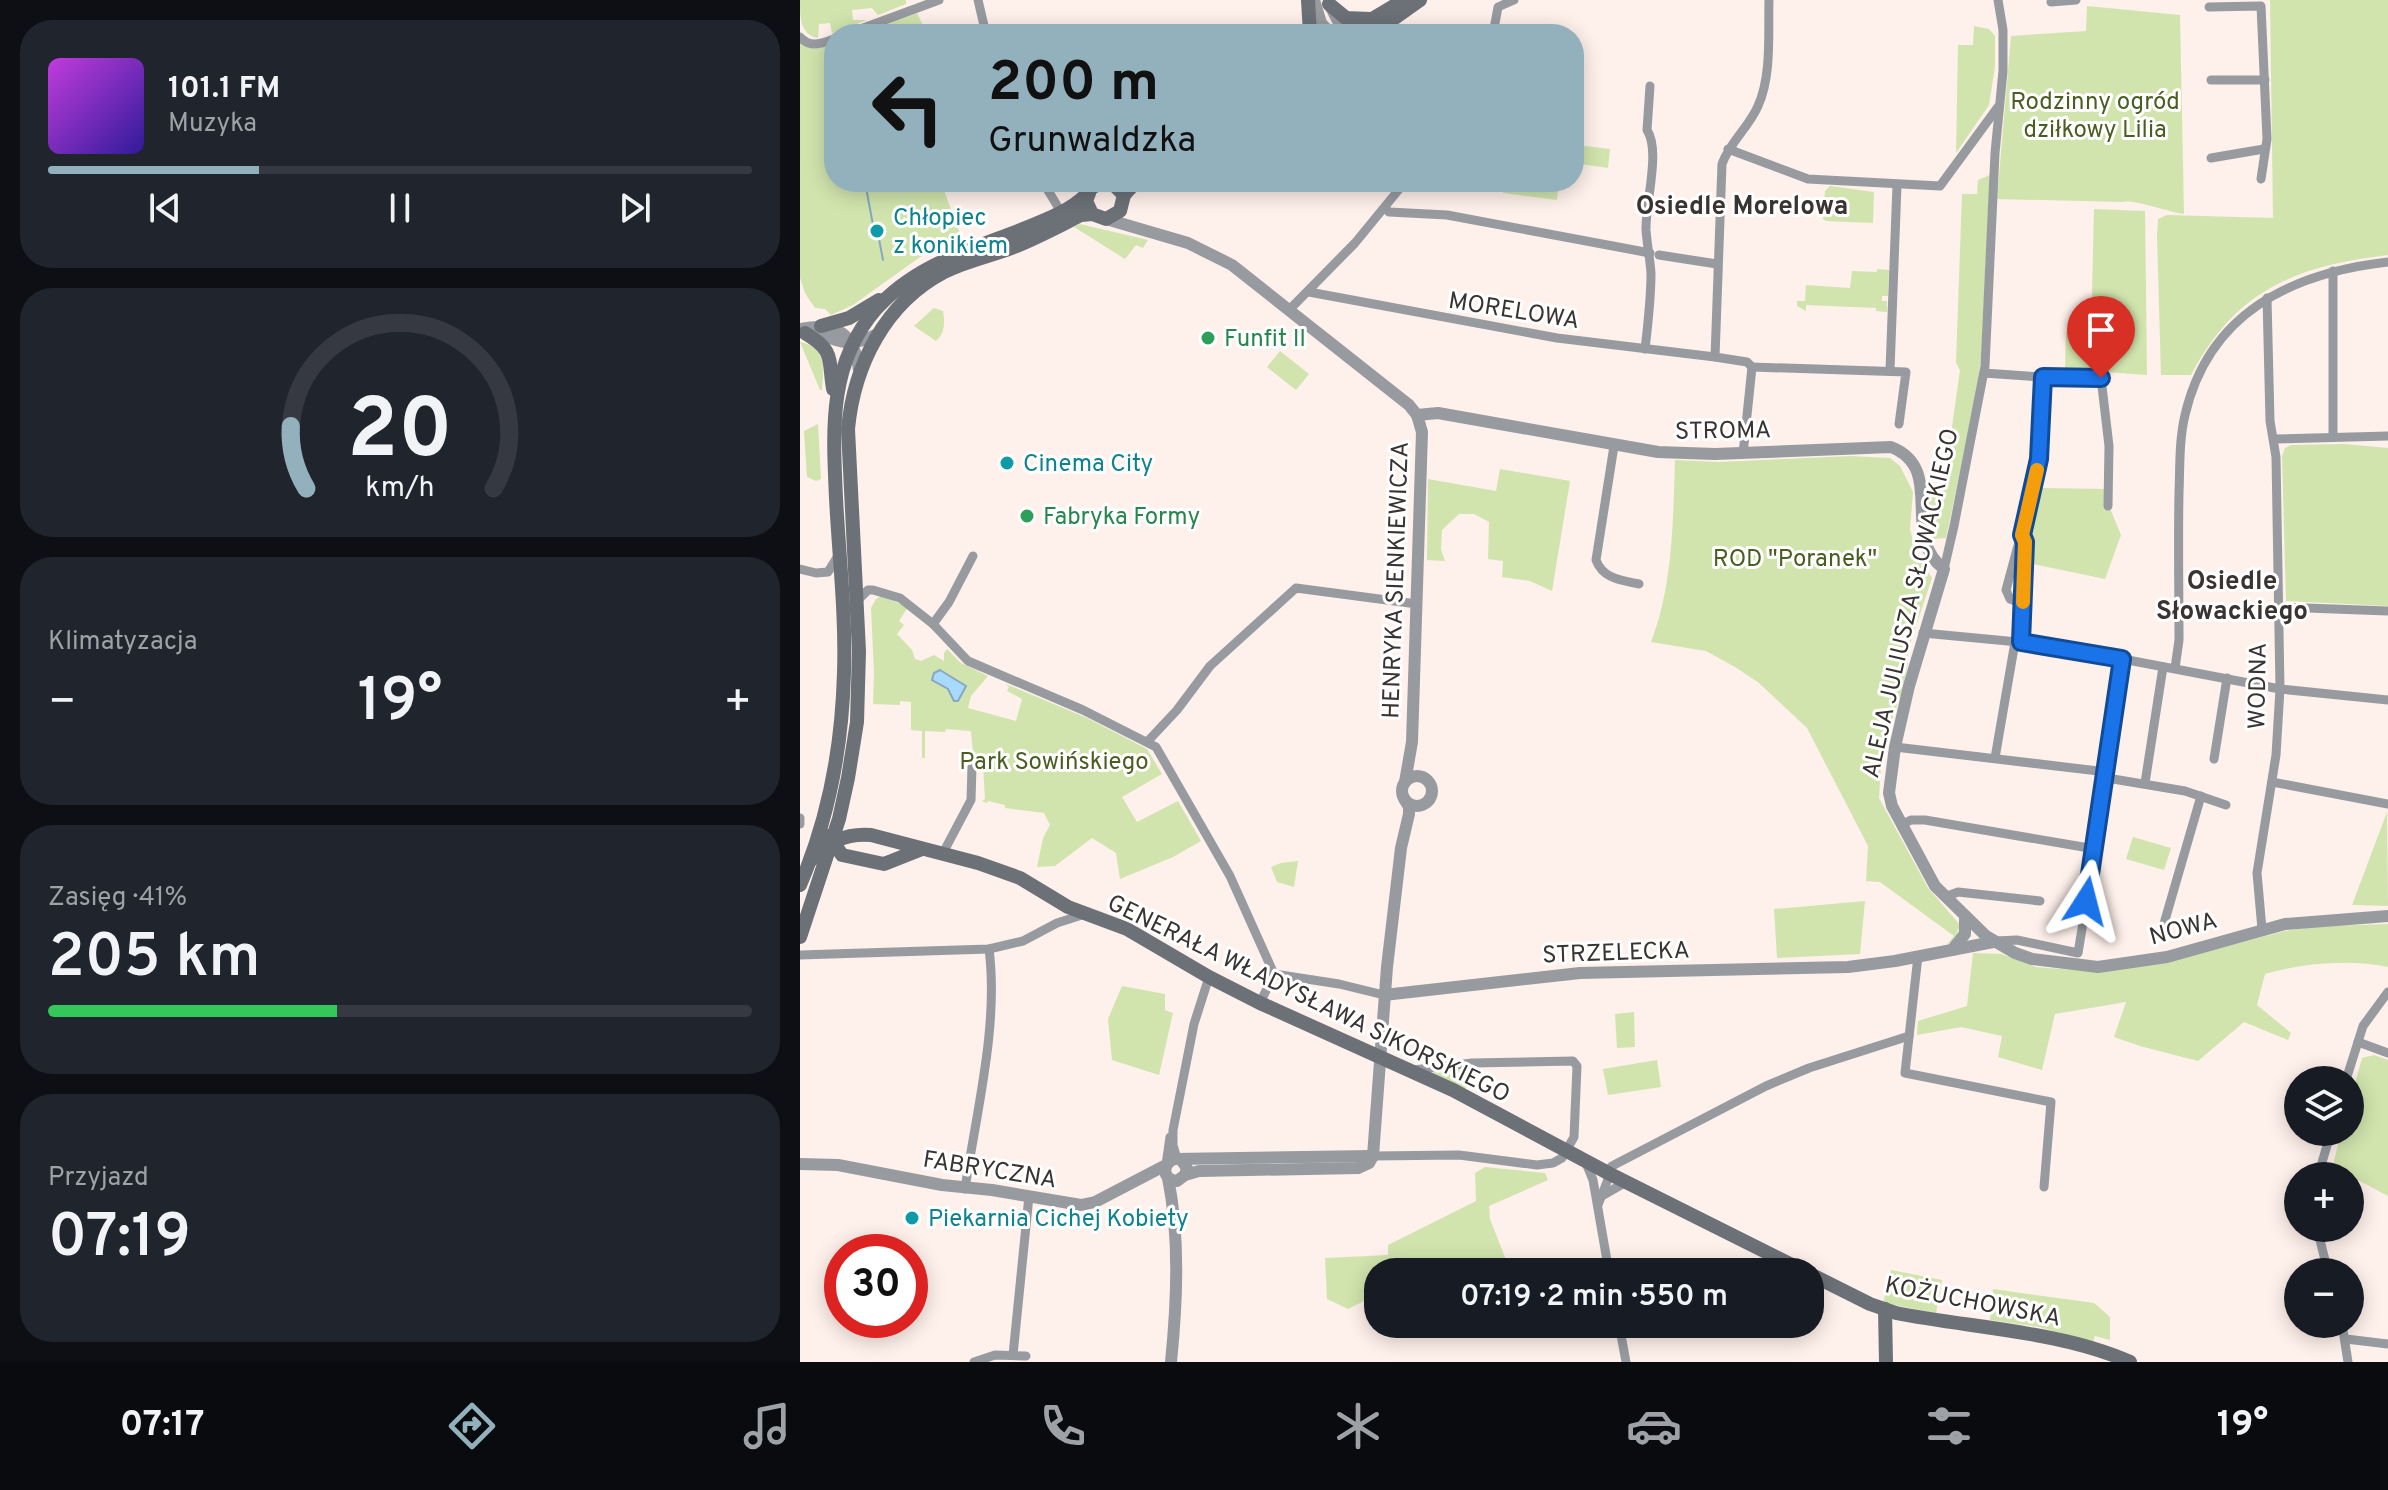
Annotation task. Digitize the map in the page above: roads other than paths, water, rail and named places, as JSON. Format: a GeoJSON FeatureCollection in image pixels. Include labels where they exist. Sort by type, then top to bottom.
{"type":"FeatureCollection","features":[{"type":"Feature","properties":{"kind":"main road"},"geometry":{"type":"LineString","coordinates":[[1364,24],[1404,0]]}},
{"type":"Feature","properties":{"kind":"main road"},"geometry":{"type":"LineString","coordinates":[[1386,24],[1420,0]]}},
{"type":"Feature","properties":{"kind":"main road"},"geometry":{"type":"LineString","coordinates":[[1313,24],[1319,1],[1352,19],[1374,18]]}},
{"type":"Feature","properties":{"kind":"main road"},"geometry":{"type":"LineString","coordinates":[[821,326],[849,318],[926,269],[1061,212],[1088,192]]}},
{"type":"Feature","properties":{"kind":"main road"},"geometry":{"type":"LineString","coordinates":[[1116,192],[1123,200]]}},
{"type":"Feature","properties":{"kind":"main road"},"geometry":{"type":"LineString","coordinates":[[800,885],[832,841],[853,751],[859,694],[848,429],[859,371],[867,354],[878,334],[905,301],[932,279],[958,266],[1015,246],[1081,215],[1117,215],[1129,192]]}},
{"type":"Feature","properties":{"kind":"main road"},"geometry":{"type":"LineString","coordinates":[[1086,195],[1087,206],[1099,217]]}},
{"type":"Feature","properties":{"kind":"main road"},"geometry":{"type":"LineString","coordinates":[[835,400],[853,343],[874,313],[899,287]]}},
{"type":"Feature","properties":{"kind":"main road"},"geometry":{"type":"LineString","coordinates":[[800,937],[837,756],[844,671],[833,433],[835,400],[830,355],[820,342],[802,331]]}},
{"type":"Feature","properties":{"kind":"main road"},"geometry":{"type":"LineString","coordinates":[[843,693],[859,694]]}},
{"type":"Feature","properties":{"kind":"main road"},"geometry":{"type":"LineString","coordinates":[[843,804],[856,827],[871,835]]}},
{"type":"Feature","properties":{"kind":"main road"},"geometry":{"type":"LineString","coordinates":[[823,819],[842,855]]}},
{"type":"Feature","properties":{"kind":"main road","name":"GENERAŁA WŁADYSŁAWA SIKORSKIEGO"},"geometry":{"type":"LineString","coordinates":[[832,841],[851,835],[871,835],[1011,874],[1064,905],[1127,929],[1260,1003],[1480,1103],[1584,1160]]}},
{"type":"Feature","properties":{"kind":"main road"},"geometry":{"type":"LineString","coordinates":[[817,863],[842,855],[884,864],[923,849]]}},
{"type":"Feature","properties":{"kind":"main road","name":"KOŻUCHOWSKA"},"geometry":{"type":"LineString","coordinates":[[1584,1160],[1778,1258]]}},
{"type":"Feature","properties":{"kind":"main road","name":"KOŻUCHOWSKA"},"geometry":{"type":"LineString","coordinates":[[1824,1280],[1902,1314],[2067,1342],[2130,1362]]}},
{"type":"Feature","properties":{"kind":"main road"},"geometry":{"type":"LineString","coordinates":[[1885,1309],[1886,1362]]}},
{"type":"Feature","properties":{"kind":"main road"},"geometry":{"type":"LineString","coordinates":[[1884,1335],[1893,1320],[1902,1314]]}},
{"type":"Feature","properties":{"kind":"street"},"geometry":{"type":"LineString","coordinates":[[877,24],[939,0]]}},
{"type":"Feature","properties":{"kind":"street"},"geometry":{"type":"LineString","coordinates":[[978,0],[984,24]]}},
{"type":"Feature","properties":{"kind":"street"},"geometry":{"type":"LineString","coordinates":[[1495,24],[1498,7],[1514,0]]}},
{"type":"Feature","properties":{"kind":"street"},"geometry":{"type":"LineString","coordinates":[[1715,357],[1722,164],[1728,149],[1752,117],[1761,98],[1766,74],[1769,0]]}},
{"type":"Feature","properties":{"kind":"street","name":"ALEJA JULIUSZA SŁOWACKIEGO"},"geometry":{"type":"LineString","coordinates":[[1993,942],[1965,919],[1935,886],[1901,825],[1889,793],[1895,747],[1923,633],[1950,543],[1984,373],[2003,30],[1998,0]]}},
{"type":"Feature","properties":{"kind":"street"},"geometry":{"type":"LineString","coordinates":[[2051,2],[2076,0]]}},
{"type":"Feature","properties":{"kind":"street"},"geometry":{"type":"LineString","coordinates":[[1319,1],[1322,24]]}},
{"type":"Feature","properties":{"kind":"street"},"geometry":{"type":"LineString","coordinates":[[1319,1],[1339,24]]}},
{"type":"Feature","properties":{"kind":"street"},"geometry":{"type":"LineString","coordinates":[[2209,7],[2261,3],[2267,139],[2261,179]]}},
{"type":"Feature","properties":{"kind":"street"},"geometry":{"type":"LineString","coordinates":[[800,37],[807,43],[824,42]]}},
{"type":"Feature","properties":{"kind":"street"},"geometry":{"type":"LineString","coordinates":[[2211,80],[2265,80]]}},
{"type":"Feature","properties":{"kind":"street"},"geometry":{"type":"LineString","coordinates":[[1645,349],[1654,254],[1646,229],[1652,153],[1651,135],[1647,130],[1650,86]]}},
{"type":"Feature","properties":{"kind":"street"},"geometry":{"type":"LineString","coordinates":[[1728,149],[1808,179],[1940,186],[2000,104]]}},
{"type":"Feature","properties":{"kind":"street"},"geometry":{"type":"LineString","coordinates":[[2211,158],[2264,149]]}},
{"type":"Feature","properties":{"kind":"street"},"geometry":{"type":"LineString","coordinates":[[1897,185],[1890,370],[1906,372],[1899,424]]}},
{"type":"Feature","properties":{"kind":"street"},"geometry":{"type":"LineString","coordinates":[[1049,192],[1061,212]]}},
{"type":"Feature","properties":{"kind":"street"},"geometry":{"type":"LineString","coordinates":[[1290,309],[1309,292],[1397,192]]}},
{"type":"Feature","properties":{"kind":"street"},"geometry":{"type":"LineString","coordinates":[[1123,200],[1132,221],[1147,233]]}},
{"type":"Feature","properties":{"kind":"street"},"geometry":{"type":"LineString","coordinates":[[1385,208],[1389,212],[1434,214],[1537,230],[1567,239],[1717,264]]}},
{"type":"Feature","properties":{"kind":"street","name":"HENRYKA SIENKIEWICZA"},"geometry":{"type":"LineString","coordinates":[[1099,217],[1204,249],[1232,265],[1405,402],[1417,415],[1422,435],[1417,604],[1412,742],[1405,782]]}},
{"type":"Feature","properties":{"kind":"street"},"geometry":{"type":"LineString","coordinates":[[2175,668],[2179,640],[2180,459],[2185,415],[2196,382],[2215,346],[2238,320],[2267,298],[2298,282],[2333,271],[2388,262]]}},
{"type":"Feature","properties":{"kind":"street"},"geometry":{"type":"LineString","coordinates":[[2333,271],[2333,436]]}},
{"type":"Feature","properties":{"kind":"street","name":"MORELOWA"},"geometry":{"type":"LineString","coordinates":[[1309,292],[1530,334],[1715,357],[1747,362],[1752,367],[1890,370]]}},
{"type":"Feature","properties":{"kind":"street","name":"WODNA"},"geometry":{"type":"LineString","coordinates":[[2262,929],[2257,873],[2272,782],[2280,689],[2267,298]]}},
{"type":"Feature","properties":{"kind":"street"},"geometry":{"type":"LineString","coordinates":[[802,331],[821,326],[837,330],[853,343],[859,371]]}},
{"type":"Feature","properties":{"kind":"street"},"geometry":{"type":"LineString","coordinates":[[802,331],[837,342],[853,343],[878,334]]}},
{"type":"Feature","properties":{"kind":"street"},"geometry":{"type":"LineString","coordinates":[[1743,454],[1752,367]]}},
{"type":"Feature","properties":{"kind":"street"},"geometry":{"type":"LineString","coordinates":[[1984,373],[2101,378],[2109,446],[2108,506]]}},
{"type":"Feature","properties":{"kind":"street"},"geometry":{"type":"LineString","coordinates":[[2023,604],[2010,599],[2006,590],[2039,459],[2043,377]]}},
{"type":"Feature","properties":{"kind":"street","name":"STROMA"},"geometry":{"type":"LineString","coordinates":[[1417,415],[1438,413],[1614,446],[1676,454],[1891,447],[1908,457],[1921,482],[1923,541]]}},
{"type":"Feature","properties":{"kind":"street"},"geometry":{"type":"LineString","coordinates":[[2274,439],[2388,436]]}},
{"type":"Feature","properties":{"kind":"street"},"geometry":{"type":"LineString","coordinates":[[1614,446],[1596,560],[1610,577],[1639,584]]}},
{"type":"Feature","properties":{"kind":"street"},"geometry":{"type":"LineString","coordinates":[[1995,758],[2023,604],[2025,542],[2022,535]]}},
{"type":"Feature","properties":{"kind":"street"},"geometry":{"type":"LineString","coordinates":[[1923,541],[1938,549],[1950,543]]}},
{"type":"Feature","properties":{"kind":"street"},"geometry":{"type":"LineString","coordinates":[[1923,541],[1944,569]]}},
{"type":"Feature","properties":{"kind":"street"},"geometry":{"type":"LineString","coordinates":[[800,569],[828,572],[839,553]]}},
{"type":"Feature","properties":{"kind":"street"},"geometry":{"type":"LineString","coordinates":[[933,624],[949,602],[973,556]]}},
{"type":"Feature","properties":{"kind":"street"},"geometry":{"type":"LineString","coordinates":[[1148,741],[1177,710],[1210,666],[1296,588],[1417,604]]}},
{"type":"Feature","properties":{"kind":"street"},"geometry":{"type":"LineString","coordinates":[[857,601],[868,590],[878,590],[909,603],[933,624],[963,658],[1148,741],[1163,756],[1230,876],[1274,974],[1260,1003]]}},
{"type":"Feature","properties":{"kind":"street"},"geometry":{"type":"LineString","coordinates":[[2278,607],[2388,611]]}},
{"type":"Feature","properties":{"kind":"street"},"geometry":{"type":"LineString","coordinates":[[1923,633],[2018,642],[2280,689],[2388,700]]}},
{"type":"Feature","properties":{"kind":"street"},"geometry":{"type":"LineString","coordinates":[[1993,942],[2017,940],[2078,953],[2122,659]]}},
{"type":"Feature","properties":{"kind":"street"},"geometry":{"type":"LineString","coordinates":[[2145,783],[2163,667]]}},
{"type":"Feature","properties":{"kind":"street"},"geometry":{"type":"LineString","coordinates":[[2214,759],[2227,678]]}},
{"type":"Feature","properties":{"kind":"street","name":"HENRYKA SIENKIEWICZA"},"geometry":{"type":"LineString","coordinates":[[1412,742],[1414,757],[1424,778]]}},
{"type":"Feature","properties":{"kind":"street"},"geometry":{"type":"LineString","coordinates":[[1895,747],[2107,775],[2201,796],[2226,805]]}},
{"type":"Feature","properties":{"kind":"street"},"geometry":{"type":"LineString","coordinates":[[943,853],[971,800],[972,767]]}},
{"type":"Feature","properties":{"kind":"street"},"geometry":{"type":"LineString","coordinates":[[1373,1156],[1384,995],[1400,867],[1409,814],[1402,793],[1405,782],[1416,776],[1424,778],[1431,792],[1417,817],[1400,867]]}},
{"type":"Feature","properties":{"kind":"street"},"geometry":{"type":"LineString","coordinates":[[2272,782],[2388,804]]}},
{"type":"Feature","properties":{"kind":"street"},"geometry":{"type":"LineString","coordinates":[[2156,936],[2163,927],[2201,796]]}},
{"type":"Feature","properties":{"kind":"street"},"geometry":{"type":"LineString","coordinates":[[1405,800],[1412,805],[1425,803]]}},
{"type":"Feature","properties":{"kind":"street"},"geometry":{"type":"LineString","coordinates":[[800,818],[800,824]]}},
{"type":"Feature","properties":{"kind":"street"},"geometry":{"type":"LineString","coordinates":[[1901,825],[1911,820],[1925,820],[2095,849]]}},
{"type":"Feature","properties":{"kind":"street"},"geometry":{"type":"LineString","coordinates":[[1945,897],[1958,892],[2040,901]]}},
{"type":"Feature","properties":{"kind":"street"},"geometry":{"type":"LineString","coordinates":[[1057,923],[1064,905]]}},
{"type":"Feature","properties":{"kind":"street"},"geometry":{"type":"LineString","coordinates":[[800,955],[989,949],[1023,941],[1057,923],[1085,914]]}},
{"type":"Feature","properties":{"kind":"street","name":"NOWA"},"geometry":{"type":"LineString","coordinates":[[1993,942],[2044,962],[2098,967],[2167,957],[2262,929],[2388,916]]}},
{"type":"Feature","properties":{"kind":"street"},"geometry":{"type":"LineString","coordinates":[[1952,950],[1965,934],[1965,919]]}},
{"type":"Feature","properties":{"kind":"street","name":"STRZELECKA"},"geometry":{"type":"LineString","coordinates":[[1274,974],[1384,995],[1565,974],[1848,967],[1993,942]]}},
{"type":"Feature","properties":{"kind":"street"},"geometry":{"type":"LineString","coordinates":[[965,1189],[987,1040],[993,973],[989,949]]}},
{"type":"Feature","properties":{"kind":"street"},"geometry":{"type":"LineString","coordinates":[[1918,956],[1905,1073],[2051,1102],[2044,1187]]}},
{"type":"Feature","properties":{"kind":"street"},"geometry":{"type":"LineString","coordinates":[[1172,1357],[1173,1166],[1166,1153],[1194,1024],[1209,977]]}},
{"type":"Feature","properties":{"kind":"street"},"geometry":{"type":"LineString","coordinates":[[2350,1066],[2368,1018],[2388,992]]}},
{"type":"Feature","properties":{"kind":"street"},"geometry":{"type":"LineString","coordinates":[[1597,1193],[1612,1166],[1766,1086],[1809,1068],[1909,1036]]}},
{"type":"Feature","properties":{"kind":"street"},"geometry":{"type":"LineString","coordinates":[[2358,1042],[2388,1053]]}},
{"type":"Feature","properties":{"kind":"street"},"geometry":{"type":"LineString","coordinates":[[1412,1070],[1482,1062],[1573,1061],[1577,1066],[1574,1137],[1566,1151]]}},
{"type":"Feature","properties":{"kind":"street","name":"FABRYCZNA"},"geometry":{"type":"LineString","coordinates":[[800,1164],[845,1166],[965,1189],[992,1190],[1081,1205],[1095,1202],[1173,1166],[1459,1155],[1544,1165],[1562,1158],[1566,1151]]}},
{"type":"Feature","properties":{"kind":"street","name":"FABRYCZNA"},"geometry":{"type":"LineString","coordinates":[[1184,1177],[1199,1171],[1358,1168],[1369,1163],[1373,1156]]}},
{"type":"Feature","properties":{"kind":"street"},"geometry":{"type":"LineString","coordinates":[[1584,1160],[1597,1193],[1606,1258]]}},
{"type":"Feature","properties":{"kind":"street"},"geometry":{"type":"LineString","coordinates":[[1173,1166],[1187,1168],[1174,1212]]}},
{"type":"Feature","properties":{"kind":"street"},"geometry":{"type":"LineString","coordinates":[[1597,1193],[1626,1182]]}},
{"type":"Feature","properties":{"kind":"street"},"geometry":{"type":"LineString","coordinates":[[1013,1355],[1029,1196]]}},
{"type":"Feature","properties":{"kind":"street"},"geometry":{"type":"LineString","coordinates":[[1622,1338],[1626,1362]]}},
{"type":"Feature","properties":{"kind":"street"},"geometry":{"type":"LineString","coordinates":[[2348,1362],[2346,1339],[2388,1344]]}},
{"type":"Feature","properties":{"kind":"street"},"geometry":{"type":"LineString","coordinates":[[974,1362],[995,1355],[1026,1356]]}},
{"type":"Feature","properties":{"kind":"water"},"geometry":{"type":"Polygon","coordinates":[[[940,670],[966,686],[958,701],[954,701],[948,689],[932,680],[934,673],[940,670]]]}},
{"type":"Feature","properties":{"kind":"waterway"},"geometry":{"type":"LineString","coordinates":[[867,192],[873,225]]}},
{"type":"Feature","properties":{"kind":"waterway"},"geometry":{"type":"LineString","coordinates":[[879,239],[883,260]]}},
{"type":"Feature","properties":{"kind":"place","name":"Chłopiec z konikiem"},"geometry":{"type":"Point","coordinates":[877,231]}},
{"type":"Feature","properties":{"kind":"place","name":"Funfit II"},"geometry":{"type":"Point","coordinates":[1208,338]}},
{"type":"Feature","properties":{"kind":"place","name":"Cinema City"},"geometry":{"type":"Point","coordinates":[1007,463]}},
{"type":"Feature","properties":{"kind":"place","name":"Fabryka Formy"},"geometry":{"type":"Point","coordinates":[1027,516]}},
{"type":"Feature","properties":{"kind":"place","name":"Piekarnia Cichej Kobiety"},"geometry":{"type":"Point","coordinates":[912,1218]}},
{"type":"Feature","properties":{"kind":"district","name":"Osiedle Morelowa"},"geometry":{"type":"Point","coordinates":[1742,205]}},
{"type":"Feature","properties":{"kind":"district","name":"Osiedle Słowackiego"},"geometry":{"type":"Point","coordinates":[2232,595]}},
{"type":"Feature","properties":{"kind":"park label","name":"Rodzinny ogród dziłkowy Lilia"},"geometry":{"type":"Point","coordinates":[2095,115]}},
{"type":"Feature","properties":{"kind":"park label","name":"ROD \"Poranek\""},"geometry":{"type":"Point","coordinates":[1795,558]}},
{"type":"Feature","properties":{"kind":"park label","name":"Park Sowińskiego"},"geometry":{"type":"Point","coordinates":[1054,761]}}]}
